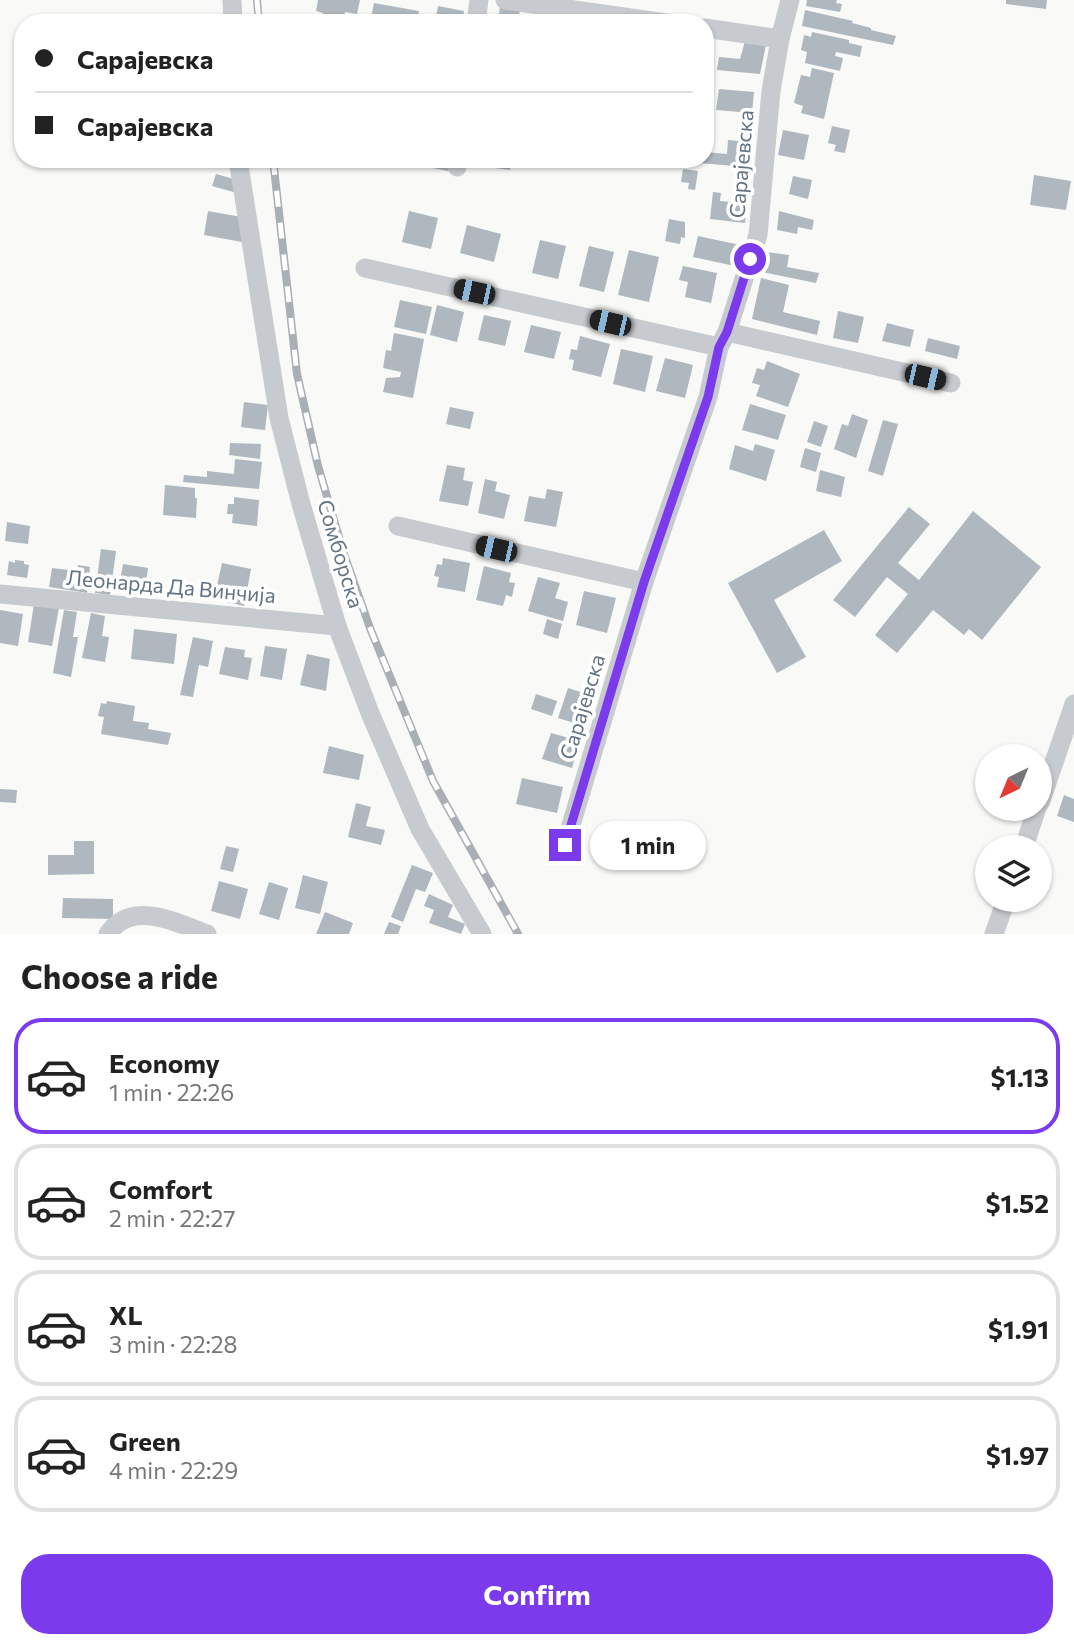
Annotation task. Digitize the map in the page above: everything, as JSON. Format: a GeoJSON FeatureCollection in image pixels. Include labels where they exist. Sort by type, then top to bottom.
{"type":"FeatureCollection","features":[{"type":"Feature","properties":{"kind":"street"},"geometry":{"type":"LineString","coordinates":[[505,0],[603,14]]}},
{"type":"Feature","properties":{"kind":"street","name":"Сарајевска"},"geometry":{"type":"LineString","coordinates":[[565,845],[644,582],[708,397],[723,339],[758,235],[771,91],[779,39],[790,0]]}},
{"type":"Feature","properties":{"kind":"street"},"geometry":{"type":"LineString","coordinates":[[714,29],[779,39]]}},
{"type":"Feature","properties":{"kind":"street","name":"Сомборска"},"geometry":{"type":"LineString","coordinates":[[239,168],[279,418],[337,626],[370,713],[420,829],[482,934]]}},
{"type":"Feature","properties":{"kind":"street"},"geometry":{"type":"LineString","coordinates":[[365,268],[951,383]]}},
{"type":"Feature","properties":{"kind":"street"},"geometry":{"type":"LineString","coordinates":[[398,526],[644,582]]}},
{"type":"Feature","properties":{"kind":"street","name":"Леонарда Да Винчија"},"geometry":{"type":"LineString","coordinates":[[0,594],[337,626]]}},
{"type":"Feature","properties":{"kind":"street"},"geometry":{"type":"LineString","coordinates":[[1052,768],[1074,704]]}},
{"type":"Feature","properties":{"kind":"street"},"geometry":{"type":"LineString","coordinates":[[994,934],[1002,912]]}},
{"type":"Feature","properties":{"kind":"street"},"geometry":{"type":"LineString","coordinates":[[107,934],[121,921],[141,915],[173,921],[207,934]]}},
{"type":"Feature","properties":{"kind":"building"},"geometry":{"type":"Polygon","coordinates":[[[318,0],[360,0],[357,14],[323,14],[316,11],[318,0]]]}},
{"type":"Feature","properties":{"kind":"building"},"geometry":{"type":"Polygon","coordinates":[[[807,0],[837,0],[836,3],[842,4],[840,12],[806,6],[807,0]]]}},
{"type":"Feature","properties":{"kind":"building"},"geometry":{"type":"Polygon","coordinates":[[[1006,0],[1047,0],[1046,9],[1006,4],[1006,0]]]}},
{"type":"Feature","properties":{"kind":"building"},"geometry":{"type":"Polygon","coordinates":[[[374,3],[419,11],[418,14],[372,14],[374,3]]]}},
{"type":"Feature","properties":{"kind":"building"},"geometry":{"type":"Polygon","coordinates":[[[438,6],[464,11],[463,14],[437,14],[438,6]]]}},
{"type":"Feature","properties":{"kind":"building"},"geometry":{"type":"Polygon","coordinates":[[[500,6],[520,8],[519,14],[499,14],[500,6]]]}},
{"type":"Feature","properties":{"kind":"building"},"geometry":{"type":"Polygon","coordinates":[[[538,10],[569,14],[537,14],[538,10]]]}},
{"type":"Feature","properties":{"kind":"building"},"geometry":{"type":"Polygon","coordinates":[[[805,10],[853,21],[852,23],[871,30],[896,36],[893,45],[802,26],[805,10]]]}},
{"type":"Feature","properties":{"kind":"building"},"geometry":{"type":"Polygon","coordinates":[[[812,32],[849,40],[849,43],[862,46],[860,57],[836,52],[835,56],[843,58],[840,71],[805,63],[807,52],[801,50],[804,35],[811,37],[812,32]]]}},
{"type":"Feature","properties":{"kind":"building"},"geometry":{"type":"Polygon","coordinates":[[[745,41],[766,45],[760,74],[717,70],[719,57],[740,59],[745,41]]]}},
{"type":"Feature","properties":{"kind":"building"},"geometry":{"type":"Polygon","coordinates":[[[812,68],[834,73],[824,119],[801,113],[803,106],[794,103],[801,75],[810,77],[812,68]]]}},
{"type":"Feature","properties":{"kind":"building"},"geometry":{"type":"Polygon","coordinates":[[[719,89],[754,92],[752,113],[716,110],[719,89]]]}},
{"type":"Feature","properties":{"kind":"building"},"geometry":{"type":"Polygon","coordinates":[[[832,126],[850,130],[845,153],[834,151],[836,145],[828,143],[832,126]]]}},
{"type":"Feature","properties":{"kind":"building"},"geometry":{"type":"Polygon","coordinates":[[[783,130],[809,135],[804,160],[778,155],[783,130]]]}},
{"type":"Feature","properties":{"kind":"building"},"geometry":{"type":"Polygon","coordinates":[[[728,140],[748,142],[746,167],[714,164],[714,153],[727,154],[728,140]]]}},
{"type":"Feature","properties":{"kind":"building"},"geometry":{"type":"Polygon","coordinates":[[[683,169],[698,171],[695,190],[688,189],[689,183],[681,182],[683,169]]]}},
{"type":"Feature","properties":{"kind":"building"},"geometry":{"type":"Polygon","coordinates":[[[216,174],[241,181],[237,193],[212,186],[216,174]]]}},
{"type":"Feature","properties":{"kind":"building"},"geometry":{"type":"Polygon","coordinates":[[[1034,175],[1071,181],[1066,210],[1030,205],[1034,175]]]}},
{"type":"Feature","properties":{"kind":"building"},"geometry":{"type":"Polygon","coordinates":[[[793,176],[812,180],[808,199],[789,194],[793,176]]]}},
{"type":"Feature","properties":{"kind":"building"},"geometry":{"type":"Polygon","coordinates":[[[713,192],[721,193],[720,201],[747,203],[745,223],[710,219],[713,192]]]}},
{"type":"Feature","properties":{"kind":"building"},"geometry":{"type":"Polygon","coordinates":[[[208,211],[247,218],[242,242],[204,235],[208,211]]]}},
{"type":"Feature","properties":{"kind":"building"},"geometry":{"type":"Polygon","coordinates":[[[409,211],[438,218],[431,249],[402,242],[409,211]]]}},
{"type":"Feature","properties":{"kind":"building"},"geometry":{"type":"Polygon","coordinates":[[[779,211],[814,220],[812,230],[798,227],[797,234],[777,230],[779,211]]]}},
{"type":"Feature","properties":{"kind":"building"},"geometry":{"type":"Polygon","coordinates":[[[669,219],[685,222],[685,238],[681,237],[680,244],[665,241],[669,219]]]}},
{"type":"Feature","properties":{"kind":"building"},"geometry":{"type":"Polygon","coordinates":[[[467,225],[501,234],[494,262],[460,253],[467,225]]]}},
{"type":"Feature","properties":{"kind":"building"},"geometry":{"type":"Polygon","coordinates":[[[698,236],[740,245],[735,266],[693,257],[698,236]]]}},
{"type":"Feature","properties":{"kind":"building"},"geometry":{"type":"Polygon","coordinates":[[[540,240],[566,246],[558,279],[532,273],[540,240]]]}},
{"type":"Feature","properties":{"kind":"building"},"geometry":{"type":"Polygon","coordinates":[[[589,246],[614,252],[604,292],[579,286],[589,246]]]}},
{"type":"Feature","properties":{"kind":"building"},"geometry":{"type":"Polygon","coordinates":[[[629,250],[659,257],[649,302],[618,295],[629,250]]]}},
{"type":"Feature","properties":{"kind":"building"},"geometry":{"type":"Polygon","coordinates":[[[767,252],[789,255],[787,267],[819,273],[816,283],[762,272],[767,252]]]}},
{"type":"Feature","properties":{"kind":"building"},"geometry":{"type":"Polygon","coordinates":[[[683,266],[717,273],[711,303],[685,297],[688,282],[679,280],[683,266]]]}},
{"type":"Feature","properties":{"kind":"building"},"geometry":{"type":"Polygon","coordinates":[[[761,278],[789,285],[783,312],[820,321],[817,335],[752,319],[761,278]]]}},
{"type":"Feature","properties":{"kind":"building"},"geometry":{"type":"Polygon","coordinates":[[[400,300],[432,307],[426,334],[394,327],[400,300]]]}},
{"type":"Feature","properties":{"kind":"building"},"geometry":{"type":"Polygon","coordinates":[[[437,305],[464,312],[457,342],[430,335],[437,305]]]}},
{"type":"Feature","properties":{"kind":"building"},"geometry":{"type":"Polygon","coordinates":[[[838,311],[864,317],[858,343],[833,338],[838,311]]]}},
{"type":"Feature","properties":{"kind":"building"},"geometry":{"type":"Polygon","coordinates":[[[484,315],[511,321],[505,346],[478,340],[484,315]]]}},
{"type":"Feature","properties":{"kind":"building"},"geometry":{"type":"Polygon","coordinates":[[[887,323],[914,330],[910,347],[882,341],[887,323]]]}},
{"type":"Feature","properties":{"kind":"building"},"geometry":{"type":"Polygon","coordinates":[[[531,325],[561,332],[554,359],[524,352],[531,325]]]}},
{"type":"Feature","properties":{"kind":"building"},"geometry":{"type":"Polygon","coordinates":[[[394,333],[424,339],[413,398],[383,392],[386,378],[400,377],[401,372],[383,368],[386,350],[391,351],[394,333]]]}},
{"type":"Feature","properties":{"kind":"building"},"geometry":{"type":"Polygon","coordinates":[[[580,336],[610,344],[601,377],[572,370],[574,360],[569,359],[571,349],[577,350],[580,336]]]}},
{"type":"Feature","properties":{"kind":"building"},"geometry":{"type":"Polygon","coordinates":[[[928,338],[960,346],[957,359],[925,351],[928,338]]]}},
{"type":"Feature","properties":{"kind":"building"},"geometry":{"type":"Polygon","coordinates":[[[621,349],[653,356],[645,392],[613,384],[621,349]]]}},
{"type":"Feature","properties":{"kind":"building"},"geometry":{"type":"Polygon","coordinates":[[[665,358],[693,365],[685,398],[656,391],[665,358]]]}},
{"type":"Feature","properties":{"kind":"building"},"geometry":{"type":"Polygon","coordinates":[[[767,361],[800,374],[788,407],[756,396],[760,385],[752,383],[757,368],[764,370],[767,361]]]}},
{"type":"Feature","properties":{"kind":"building"},"geometry":{"type":"Polygon","coordinates":[[[244,402],[268,405],[265,430],[241,427],[244,402]]]}},
{"type":"Feature","properties":{"kind":"building"},"geometry":{"type":"Polygon","coordinates":[[[750,404],[786,415],[778,440],[742,430],[750,404]]]}},
{"type":"Feature","properties":{"kind":"building"},"geometry":{"type":"Polygon","coordinates":[[[450,407],[474,412],[470,429],[446,424],[450,407]]]}},
{"type":"Feature","properties":{"kind":"building"},"geometry":{"type":"Polygon","coordinates":[[[852,414],[868,420],[856,458],[834,449],[842,424],[848,426],[852,414]]]}},
{"type":"Feature","properties":{"kind":"building"},"geometry":{"type":"Polygon","coordinates":[[[883,420],[898,424],[883,476],[868,471],[883,420]]]}},
{"type":"Feature","properties":{"kind":"building"},"geometry":{"type":"Polygon","coordinates":[[[814,421],[828,426],[821,447],[807,442],[814,421]]]}},
{"type":"Feature","properties":{"kind":"building"},"geometry":{"type":"Polygon","coordinates":[[[230,443],[261,444],[260,459],[229,455],[230,443]]]}},
{"type":"Feature","properties":{"kind":"building"},"geometry":{"type":"Polygon","coordinates":[[[755,444],[775,450],[766,481],[729,469],[735,445],[753,451],[755,444]]]}},
{"type":"Feature","properties":{"kind":"building"},"geometry":{"type":"Polygon","coordinates":[[[805,448],[821,453],[816,472],[800,467],[805,448]]]}},
{"type":"Feature","properties":{"kind":"building"},"geometry":{"type":"Polygon","coordinates":[[[235,459],[262,462],[259,489],[183,482],[184,475],[207,477],[207,471],[234,474],[235,459]]]}},
{"type":"Feature","properties":{"kind":"building"},"geometry":{"type":"Polygon","coordinates":[[[447,465],[465,468],[463,480],[473,482],[468,506],[439,501],[447,465]]]}},
{"type":"Feature","properties":{"kind":"building"},"geometry":{"type":"Polygon","coordinates":[[[820,470],[845,477],[841,497],[816,491],[820,470]]]}},
{"type":"Feature","properties":{"kind":"building"},"geometry":{"type":"Polygon","coordinates":[[[485,479],[497,482],[495,491],[510,495],[504,519],[478,513],[485,479]]]}},
{"type":"Feature","properties":{"kind":"building"},"geometry":{"type":"Polygon","coordinates":[[[165,485],[195,488],[196,518],[163,515],[165,485]]]}},
{"type":"Feature","properties":{"kind":"building"},"geometry":{"type":"Polygon","coordinates":[[[547,489],[563,492],[556,527],[524,521],[529,496],[545,499],[547,489]]]}},
{"type":"Feature","properties":{"kind":"building"},"geometry":{"type":"Polygon","coordinates":[[[234,497],[259,500],[257,526],[232,523],[233,514],[227,514],[228,504],[234,504],[234,497]]]}},
{"type":"Feature","properties":{"kind":"building"},"geometry":{"type":"Polygon","coordinates":[[[909,507],[930,524],[898,563],[919,580],[973,511],[1041,567],[982,640],[969,629],[964,635],[933,610],[897,653],[875,635],[908,594],[887,577],[855,617],[833,600],[909,507]]]}},
{"type":"Feature","properties":{"kind":"building"},"geometry":{"type":"Polygon","coordinates":[[[7,522],[30,526],[28,544],[5,541],[7,522]]]}},
{"type":"Feature","properties":{"kind":"building"},"geometry":{"type":"Polygon","coordinates":[[[824,530],[842,561],[774,600],[806,657],[777,673],[728,583],[824,530]]]}},
{"type":"Feature","properties":{"kind":"building"},"geometry":{"type":"Polygon","coordinates":[[[101,549],[116,551],[110,595],[95,593],[101,549]]]}},
{"type":"Feature","properties":{"kind":"building"},"geometry":{"type":"Polygon","coordinates":[[[443,558],[470,563],[465,592],[437,587],[439,577],[434,576],[437,564],[442,565],[443,558]]]}},
{"type":"Feature","properties":{"kind":"building"},"geometry":{"type":"Polygon","coordinates":[[[15,560],[29,565],[27,578],[7,575],[9,561],[15,563],[15,560]]]}},
{"type":"Feature","properties":{"kind":"building"},"geometry":{"type":"Polygon","coordinates":[[[222,563],[251,569],[244,606],[214,599],[222,563]]]}},
{"type":"Feature","properties":{"kind":"building"},"geometry":{"type":"Polygon","coordinates":[[[123,564],[148,568],[144,596],[118,592],[123,564]]]}},
{"type":"Feature","properties":{"kind":"building"},"geometry":{"type":"Polygon","coordinates":[[[78,565],[90,567],[87,593],[49,587],[52,568],[77,571],[78,565]]]}},
{"type":"Feature","properties":{"kind":"building"},"geometry":{"type":"Polygon","coordinates":[[[484,566],[511,573],[509,582],[515,583],[512,597],[506,595],[503,606],[476,600],[484,566]]]}},
{"type":"Feature","properties":{"kind":"building"},"geometry":{"type":"Polygon","coordinates":[[[538,577],[560,583],[555,598],[568,602],[563,621],[528,611],[538,577]]]}},
{"type":"Feature","properties":{"kind":"building"},"geometry":{"type":"Polygon","coordinates":[[[584,591],[616,598],[607,633],[576,625],[584,591]]]}},
{"type":"Feature","properties":{"kind":"building"},"geometry":{"type":"Polygon","coordinates":[[[34,604],[59,608],[52,646],[28,642],[34,604]]]}},
{"type":"Feature","properties":{"kind":"building"},"geometry":{"type":"Polygon","coordinates":[[[0,610],[23,614],[18,646],[0,643],[0,610]]]}},
{"type":"Feature","properties":{"kind":"building"},"geometry":{"type":"Polygon","coordinates":[[[64,610],[77,612],[73,637],[78,637],[71,677],[53,673],[64,610]]]}},
{"type":"Feature","properties":{"kind":"building"},"geometry":{"type":"Polygon","coordinates":[[[91,613],[105,616],[102,636],[109,637],[105,662],[82,658],[91,613]]]}},
{"type":"Feature","properties":{"kind":"building"},"geometry":{"type":"Polygon","coordinates":[[[547,619],[562,624],[558,639],[543,634],[547,619]]]}},
{"type":"Feature","properties":{"kind":"building"},"geometry":{"type":"Polygon","coordinates":[[[134,629],[177,634],[174,664],[131,659],[134,629]]]}},
{"type":"Feature","properties":{"kind":"building"},"geometry":{"type":"Polygon","coordinates":[[[193,637],[213,641],[208,667],[199,665],[193,697],[180,695],[193,637]]]}},
{"type":"Feature","properties":{"kind":"building"},"geometry":{"type":"Polygon","coordinates":[[[265,646],[287,649],[282,680],[260,676],[265,646]]]}},
{"type":"Feature","properties":{"kind":"building"},"geometry":{"type":"Polygon","coordinates":[[[225,647],[245,650],[244,657],[252,658],[248,680],[219,674],[225,647]]]}},
{"type":"Feature","properties":{"kind":"building"},"geometry":{"type":"Polygon","coordinates":[[[307,654],[330,659],[326,691],[300,685],[307,654]]]}},
{"type":"Feature","properties":{"kind":"building"},"geometry":{"type":"Polygon","coordinates":[[[568,688],[593,696],[584,726],[558,718],[568,688]]]}},
{"type":"Feature","properties":{"kind":"building"},"geometry":{"type":"Polygon","coordinates":[[[536,694],[557,701],[552,716],[531,709],[536,694]]]}},
{"type":"Feature","properties":{"kind":"building"},"geometry":{"type":"Polygon","coordinates":[[[107,701],[135,706],[133,721],[149,723],[148,729],[171,733],[168,745],[101,734],[104,717],[98,716],[101,703],[106,704],[107,701]]]}},
{"type":"Feature","properties":{"kind":"building"},"geometry":{"type":"Polygon","coordinates":[[[551,733],[580,741],[572,768],[542,759],[551,733]]]}},
{"type":"Feature","properties":{"kind":"building"},"geometry":{"type":"Polygon","coordinates":[[[329,746],[364,755],[359,780],[323,773],[329,746]]]}},
{"type":"Feature","properties":{"kind":"building"},"geometry":{"type":"Polygon","coordinates":[[[522,778],[563,787],[557,813],[516,804],[522,778]]]}},
{"type":"Feature","properties":{"kind":"building"},"geometry":{"type":"Polygon","coordinates":[[[0,789],[17,790],[16,803],[0,802],[0,789]]]}},
{"type":"Feature","properties":{"kind":"building"},"geometry":{"type":"Polygon","coordinates":[[[1064,795],[1074,799],[1074,822],[1057,816],[1064,795]]]}},
{"type":"Feature","properties":{"kind":"building"},"geometry":{"type":"Polygon","coordinates":[[[356,803],[371,807],[366,826],[385,830],[381,845],[348,837],[356,803]]]}},
{"type":"Feature","properties":{"kind":"building"},"geometry":{"type":"Polygon","coordinates":[[[74,841],[94,841],[94,874],[48,875],[48,855],[74,855],[74,841]]]}},
{"type":"Feature","properties":{"kind":"building"},"geometry":{"type":"Polygon","coordinates":[[[226,846],[239,849],[233,872],[220,869],[226,846]]]}},
{"type":"Feature","properties":{"kind":"building"},"geometry":{"type":"Polygon","coordinates":[[[412,865],[433,873],[425,892],[416,889],[403,922],[391,917],[412,865]]]}},
{"type":"Feature","properties":{"kind":"building"},"geometry":{"type":"Polygon","coordinates":[[[303,875],[328,882],[320,914],[295,908],[303,875]]]}},
{"type":"Feature","properties":{"kind":"building"},"geometry":{"type":"Polygon","coordinates":[[[219,881],[248,889],[240,919],[211,911],[219,881]]]}},
{"type":"Feature","properties":{"kind":"building"},"geometry":{"type":"Polygon","coordinates":[[[269,882],[288,888],[279,920],[259,914],[269,882]]]}},
{"type":"Feature","properties":{"kind":"building"},"geometry":{"type":"Polygon","coordinates":[[[429,894],[453,905],[448,917],[465,924],[461,934],[429,923],[434,910],[424,906],[429,894]]]}},
{"type":"Feature","properties":{"kind":"building"},"geometry":{"type":"Polygon","coordinates":[[[63,898],[113,899],[113,919],[62,918],[63,898]]]}},
{"type":"Feature","properties":{"kind":"building"},"geometry":{"type":"Polygon","coordinates":[[[325,912],[353,923],[349,934],[316,934],[325,912]]]}},
{"type":"Feature","properties":{"kind":"building"},"geometry":{"type":"Polygon","coordinates":[[[389,922],[401,926],[398,934],[384,934],[389,922]]]}},
{"type":"Feature","properties":{"kind":"railway"},"geometry":{"type":"LineString","coordinates":[[257,0],[258,14]]}},
{"type":"Feature","properties":{"kind":"railway"},"geometry":{"type":"LineString","coordinates":[[274,168],[297,374],[318,466],[344,554],[370,628],[433,781],[518,934]]}},
{"type":"Feature","properties":{"kind":"route"},"geometry":{"type":"LineString","coordinates":[[565,845],[644,582],[708,397],[719,347],[727,332],[750,259]]}}]}
